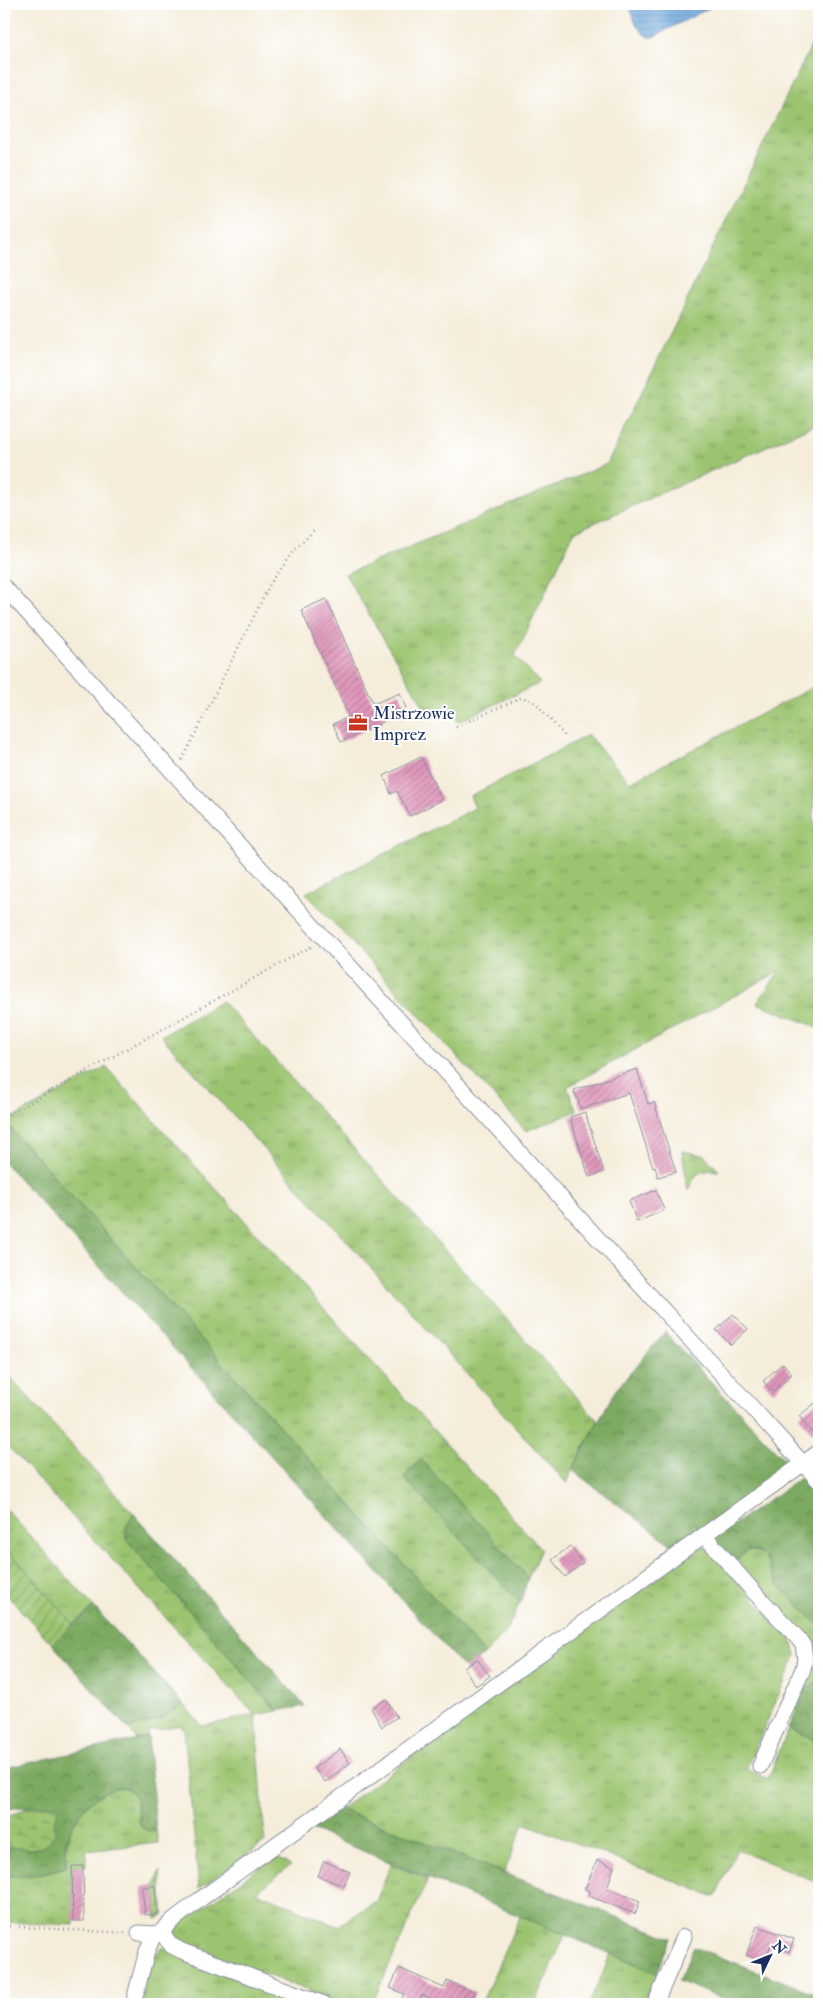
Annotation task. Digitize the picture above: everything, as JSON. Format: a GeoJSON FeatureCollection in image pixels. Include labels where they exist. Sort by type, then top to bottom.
{"type":"FeatureCollection","features":[{"type":"Feature","properties":{"kind":"street"},"geometry":{"type":"LineString","coordinates":[[4,587],[819,1481]]}},
{"type":"Feature","properties":{"kind":"street"},"geometry":{"type":"LineString","coordinates":[[133,2004],[151,1933],[173,1920],[819,1452]]}},
{"type":"Feature","properties":{"kind":"street"},"geometry":{"type":"LineString","coordinates":[[704,1535],[803,1645],[805,1659],[803,1669],[760,1766]]}},
{"type":"Feature","properties":{"kind":"street"},"geometry":{"type":"LineString","coordinates":[[151,1933],[182,1951],[324,2004]]}},
{"type":"Feature","properties":{"kind":"street"},"geometry":{"type":"LineString","coordinates":[[655,2004],[684,1937]]}},
{"type":"Feature","properties":{"kind":"path"},"geometry":{"type":"LineString","coordinates":[[174,775],[270,584],[295,550],[314,530]]}},
{"type":"Feature","properties":{"kind":"path"},"geometry":{"type":"LineString","coordinates":[[456,727],[522,697],[536,703],[565,736]]}},
{"type":"Feature","properties":{"kind":"path"},"geometry":{"type":"LineString","coordinates":[[4,1117],[325,940]]}},
{"type":"Feature","properties":{"kind":"path"},"geometry":{"type":"LineString","coordinates":[[4,1926],[151,1933]]}},
{"type":"Feature","properties":{"kind":"green space"},"geometry":{"type":"Polygon","coordinates":[[[819,30],[819,423],[574,532],[515,656],[540,683],[458,722],[450,707],[430,717],[345,574],[607,464],[819,30]]]}},
{"type":"Feature","properties":{"kind":"green space"},"geometry":{"type":"Polygon","coordinates":[[[819,647],[819,729],[817,729],[813,821],[819,822],[819,1028],[757,1003],[780,971],[567,1087],[577,1111],[526,1131],[306,893],[475,808],[470,796],[588,735],[630,782],[817,685],[819,647]]]}},
{"type":"Feature","properties":{"kind":"green space"},"geometry":{"type":"Polygon","coordinates":[[[222,1001],[598,1421],[572,1470],[567,1484],[161,1036],[222,1001]]]}},
{"type":"Feature","properties":{"kind":"green space"},"geometry":{"type":"Polygon","coordinates":[[[106,1067],[541,1549],[528,1578],[421,1459],[404,1477],[520,1603],[506,1631],[485,1654],[5,1122],[106,1067]]]}},
{"type":"Feature","properties":{"kind":"green space"},"geometry":{"type":"Polygon","coordinates":[[[5,1122],[485,1654],[464,1668],[4,1162],[5,1122]]]}},
{"type":"Feature","properties":{"kind":"green space"},"geometry":{"type":"Polygon","coordinates":[[[682,1151],[704,1155],[719,1171],[702,1172],[693,1180],[688,1191],[682,1151]]]}},
{"type":"Feature","properties":{"kind":"green space"},"geometry":{"type":"Polygon","coordinates":[[[665,1332],[789,1465],[676,1548],[572,1470],[615,1391],[665,1332]]]}},
{"type":"Feature","properties":{"kind":"green space"},"geometry":{"type":"Polygon","coordinates":[[[4,1370],[134,1514],[126,1529],[127,1540],[277,1711],[256,1715],[265,1842],[199,1889],[184,1730],[181,1725],[148,1731],[148,1737],[137,1739],[128,1729],[161,1719],[183,1704],[202,1726],[255,1715],[4,1442],[4,1370]]]}},
{"type":"Feature","properties":{"kind":"green space"},"geometry":{"type":"Polygon","coordinates":[[[421,1459],[528,1578],[520,1603],[404,1478],[421,1459]]]}},
{"type":"Feature","properties":{"kind":"green space"},"geometry":{"type":"Polygon","coordinates":[[[803,1476],[819,1495],[819,1626],[781,1588],[766,1559],[759,1552],[748,1550],[734,1562],[713,1539],[803,1476]]]}},
{"type":"Feature","properties":{"kind":"green space"},"geometry":{"type":"Polygon","coordinates":[[[4,1507],[94,1607],[74,1624],[4,1546],[4,1507]]]}},
{"type":"Feature","properties":{"kind":"green space"},"geometry":{"type":"Polygon","coordinates":[[[134,1514],[305,1706],[277,1711],[127,1540],[126,1529],[134,1514]]]}},
{"type":"Feature","properties":{"kind":"green space"},"geometry":{"type":"Polygon","coordinates":[[[704,1545],[792,1639],[796,1656],[746,1769],[768,1779],[789,1728],[819,1742],[819,1883],[737,1849],[715,1897],[524,1823],[504,1873],[340,1809],[704,1545]]]}},
{"type":"Feature","properties":{"kind":"green space"},"geometry":{"type":"Polygon","coordinates":[[[4,1546],[74,1624],[52,1644],[4,1592],[4,1546]]]}},
{"type":"Feature","properties":{"kind":"green space"},"geometry":{"type":"Polygon","coordinates":[[[748,1550],[759,1552],[766,1559],[781,1588],[819,1626],[819,1652],[734,1562],[748,1550]]]}},
{"type":"Feature","properties":{"kind":"green space"},"geometry":{"type":"Polygon","coordinates":[[[94,1607],[183,1704],[161,1719],[128,1729],[52,1644],[94,1607]]]}},
{"type":"Feature","properties":{"kind":"green space"},"geometry":{"type":"Polygon","coordinates":[[[819,1657],[819,1682],[805,1689],[819,1657]]]}},
{"type":"Feature","properties":{"kind":"green space"},"geometry":{"type":"Polygon","coordinates":[[[819,1682],[819,1742],[789,1728],[805,1689],[819,1682]]]}},
{"type":"Feature","properties":{"kind":"green space"},"geometry":{"type":"Polygon","coordinates":[[[148,1737],[156,1830],[148,1831],[141,1827],[135,1797],[130,1789],[125,1787],[116,1788],[107,1791],[91,1802],[78,1817],[66,1844],[66,1867],[30,1876],[4,1876],[4,1849],[37,1841],[32,1809],[20,1807],[4,1810],[4,1768],[148,1737]]]}},
{"type":"Feature","properties":{"kind":"green space"},"geometry":{"type":"Polygon","coordinates":[[[119,1787],[131,1792],[134,1796],[141,1827],[148,1831],[156,1830],[158,1843],[86,1851],[86,1866],[72,1866],[74,1925],[4,1922],[4,1876],[30,1876],[66,1867],[66,1849],[69,1836],[80,1813],[91,1801],[107,1790],[119,1787]]]}},
{"type":"Feature","properties":{"kind":"green space"},"geometry":{"type":"Polygon","coordinates":[[[53,1806],[58,1812],[54,1823],[55,1834],[43,1847],[29,1849],[4,1846],[4,1820],[27,1808],[53,1806]]]}},
{"type":"Feature","properties":{"kind":"green space"},"geometry":{"type":"Polygon","coordinates":[[[340,1809],[671,1938],[657,1973],[312,1830],[340,1809]]]}},
{"type":"Feature","properties":{"kind":"green space"},"geometry":{"type":"Polygon","coordinates":[[[274,1857],[291,1865],[257,1892],[338,1926],[376,1901],[391,1864],[428,1879],[372,2004],[342,2004],[189,1945],[177,1935],[175,1928],[274,1857]]]}},
{"type":"Feature","properties":{"kind":"green space"},"geometry":{"type":"Polygon","coordinates":[[[160,1871],[164,1914],[157,1919],[155,1886],[160,1871]]]}},
{"type":"Feature","properties":{"kind":"green space"},"geometry":{"type":"Polygon","coordinates":[[[520,1916],[565,1935],[535,2004],[481,2004],[520,1916]]]}},
{"type":"Feature","properties":{"kind":"green space"},"geometry":{"type":"Polygon","coordinates":[[[694,1947],[819,1995],[819,2004],[735,2004],[678,1981],[694,1947]]]}},
{"type":"Feature","properties":{"kind":"green space"},"geometry":{"type":"Polygon","coordinates":[[[161,1948],[309,2004],[140,2004],[150,1961],[161,1948]]]}},
{"type":"Feature","properties":{"kind":"green space"},"geometry":{"type":"Polygon","coordinates":[[[611,1954],[657,1973],[643,2004],[589,2004],[611,1954]]]}},
{"type":"Feature","properties":{"kind":"water"},"geometry":{"type":"Polygon","coordinates":[[[637,4],[717,4],[651,38],[647,37],[640,30],[633,17],[631,8],[637,4]]]}},
{"type":"Feature","properties":{"kind":"building"},"geometry":{"type":"Polygon","coordinates":[[[326,599],[373,704],[400,693],[406,708],[381,718],[383,722],[341,742],[333,724],[349,717],[301,610],[326,599]]]}},
{"type":"Feature","properties":{"kind":"building"},"geometry":{"type":"Polygon","coordinates":[[[421,757],[442,800],[410,816],[397,791],[391,794],[384,776],[421,757]]]}},
{"type":"Feature","properties":{"kind":"building"},"geometry":{"type":"Polygon","coordinates":[[[637,1069],[648,1104],[654,1102],[676,1172],[658,1177],[655,1167],[653,1168],[629,1093],[581,1109],[574,1090],[637,1069]]]}},
{"type":"Feature","properties":{"kind":"building"},"geometry":{"type":"Polygon","coordinates":[[[585,1112],[604,1172],[589,1177],[570,1117],[585,1112]]]}},
{"type":"Feature","properties":{"kind":"building"},"geometry":{"type":"Polygon","coordinates":[[[656,1190],[664,1210],[637,1222],[629,1201],[656,1190]]]}},
{"type":"Feature","properties":{"kind":"building"},"geometry":{"type":"Polygon","coordinates":[[[733,1314],[748,1329],[731,1345],[716,1330],[733,1314]]]}},
{"type":"Feature","properties":{"kind":"building"},"geometry":{"type":"Polygon","coordinates":[[[783,1363],[792,1374],[773,1392],[763,1381],[783,1363]]]}},
{"type":"Feature","properties":{"kind":"building"},"geometry":{"type":"Polygon","coordinates":[[[819,1400],[819,1427],[812,1433],[799,1416],[819,1400]]]}},
{"type":"Feature","properties":{"kind":"building"},"geometry":{"type":"Polygon","coordinates":[[[570,1546],[583,1563],[565,1577],[552,1560],[570,1546]]]}},
{"type":"Feature","properties":{"kind":"building"},"geometry":{"type":"Polygon","coordinates":[[[477,1659],[490,1676],[476,1686],[464,1668],[477,1659]]]}},
{"type":"Feature","properties":{"kind":"building"},"geometry":{"type":"Polygon","coordinates":[[[386,1699],[397,1717],[382,1727],[371,1708],[386,1699]]]}},
{"type":"Feature","properties":{"kind":"building"},"geometry":{"type":"Polygon","coordinates":[[[340,1749],[350,1763],[325,1782],[314,1768],[340,1749]]]}},
{"type":"Feature","properties":{"kind":"building"},"geometry":{"type":"Polygon","coordinates":[[[597,1860],[614,1867],[607,1888],[640,1901],[635,1914],[589,1896],[590,1891],[585,1889],[597,1860]]]}},
{"type":"Feature","properties":{"kind":"building"},"geometry":{"type":"Polygon","coordinates":[[[324,1861],[350,1872],[344,1886],[318,1876],[324,1861]]]}},
{"type":"Feature","properties":{"kind":"building"},"geometry":{"type":"Polygon","coordinates":[[[72,1866],[83,1866],[84,1921],[73,1921],[72,1866]]]}},
{"type":"Feature","properties":{"kind":"building"},"geometry":{"type":"Polygon","coordinates":[[[155,1886],[157,1914],[145,1915],[142,1887],[155,1886]]]}},
{"type":"Feature","properties":{"kind":"building"},"geometry":{"type":"Polygon","coordinates":[[[757,1926],[794,1939],[789,1952],[771,1945],[764,1962],[746,1955],[757,1926]]]}},
{"type":"Feature","properties":{"kind":"building"},"geometry":{"type":"Polygon","coordinates":[[[399,1968],[444,1988],[447,1981],[475,1992],[470,2004],[444,2004],[422,1995],[416,2004],[399,2004],[404,1994],[390,1988],[399,1968]]]}},
{"type":"Feature","properties":{"kind":"place","name":"Mistrzowie Imprez"},"geometry":{"type":"Point","coordinates":[358,723]}}]}
